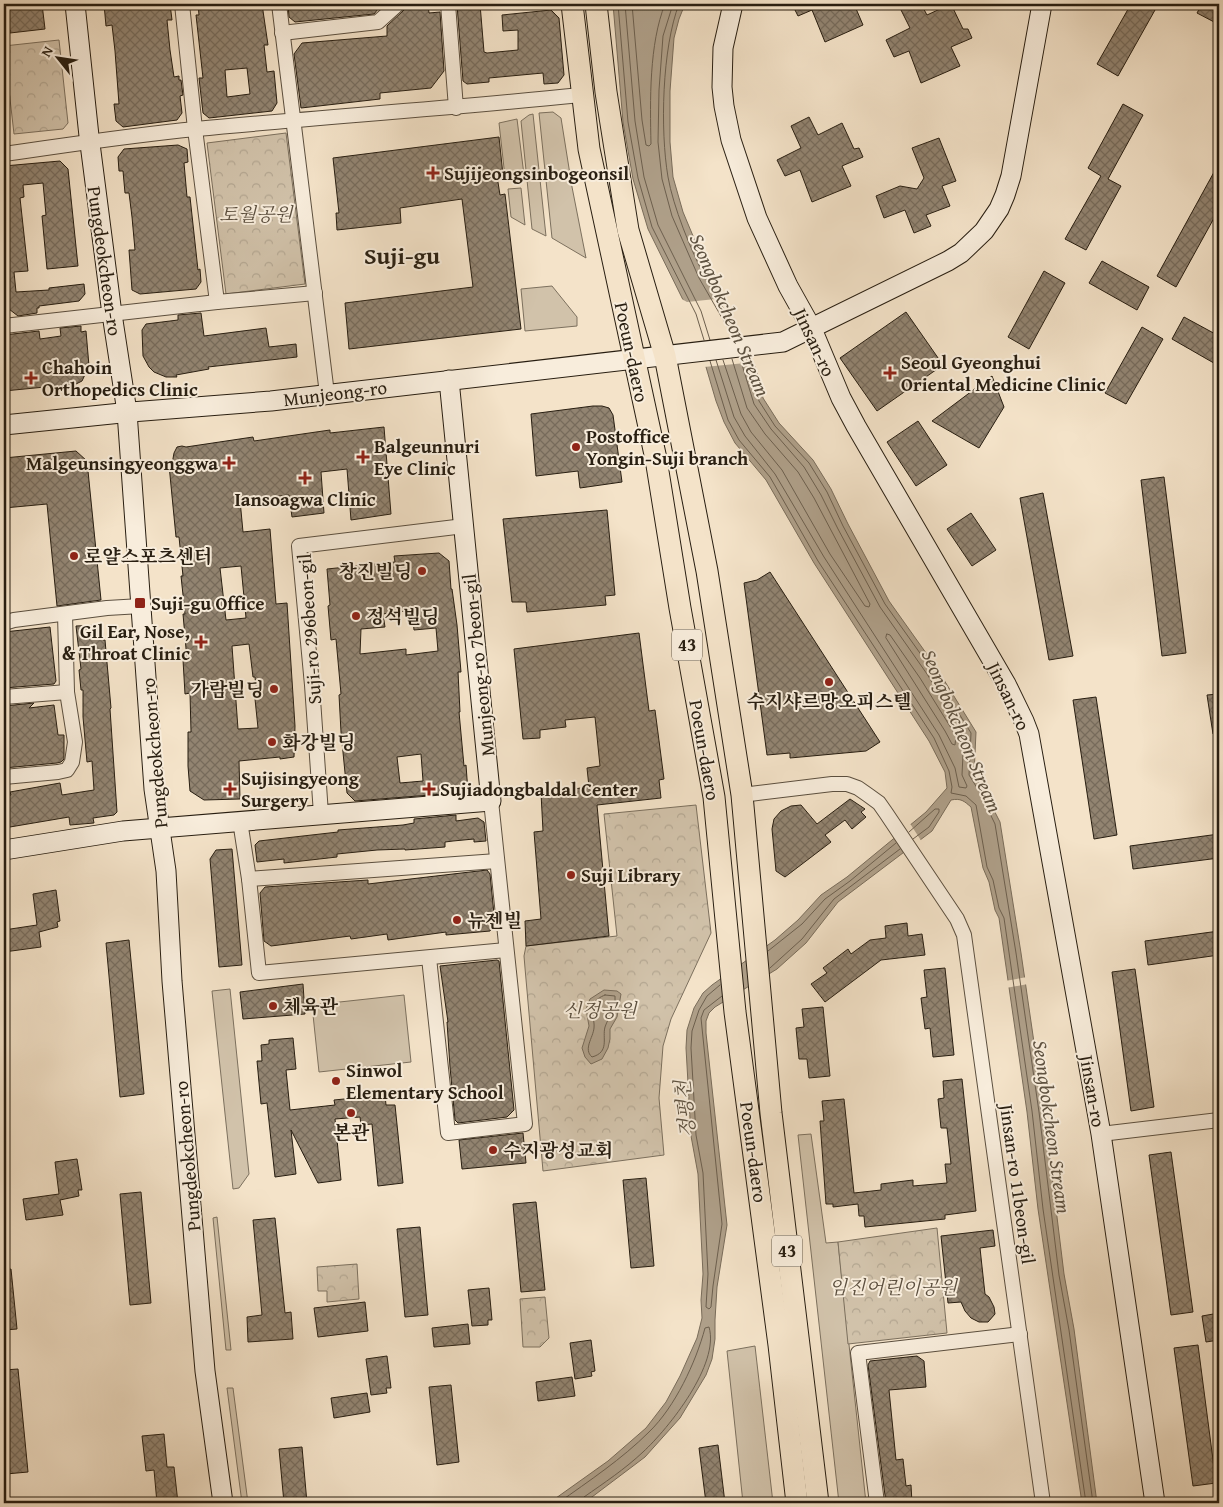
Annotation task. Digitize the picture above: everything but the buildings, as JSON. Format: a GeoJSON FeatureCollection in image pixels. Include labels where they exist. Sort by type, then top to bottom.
{"type":"FeatureCollection","features":[{"type":"Feature","properties":{"kind":"main road","name":"Poeun-daero"},"geometry":{"type":"LineString","coordinates":[[572,4],[581,95],[589,149],[656,459],[714,798],[735,1012],[779,1345],[797,1503]]}},
{"type":"Feature","properties":{"kind":"main road","name":"Poeun-daero"},"geometry":{"type":"LineString","coordinates":[[596,4],[606,92],[628,230],[665,356],[707,571],[742,795],[770,1112],[818,1503]]}},
{"type":"Feature","properties":{"kind":"street","name":"Pungdeokcheon-ro"},"geometry":{"type":"LineString","coordinates":[[76,4],[90,141],[112,314],[127,412],[154,789],[166,871],[172,981],[205,1371],[223,1503]]}},
{"type":"Feature","properties":{"kind":"street"},"geometry":{"type":"LineString","coordinates":[[182,4],[195,129],[217,302]]}},
{"type":"Feature","properties":{"kind":"street"},"geometry":{"type":"LineString","coordinates":[[279,4],[327,394]]}},
{"type":"Feature","properties":{"kind":"street"},"geometry":{"type":"LineString","coordinates":[[282,33],[378,22],[398,4]]}},
{"type":"Feature","properties":{"kind":"street"},"geometry":{"type":"LineString","coordinates":[[448,4],[456,108]]}},
{"type":"Feature","properties":{"kind":"street","name":"Jinsan-ro"},"geometry":{"type":"LineString","coordinates":[[733,4],[723,48],[722,87],[728,127],[757,218],[788,286],[812,329],[841,398],[1006,684],[1029,734],[1101,1134],[1155,1503]]}},
{"type":"Feature","properties":{"kind":"street","name":"Munjeong-ro"},"geometry":{"type":"LineString","coordinates":[[4,425],[127,412],[271,401],[783,342],[948,261],[984,231],[1000,209],[1011,176],[1042,4]]}},
{"type":"Feature","properties":{"kind":"street"},"geometry":{"type":"LineString","coordinates":[[4,154],[90,141],[195,129],[456,108],[581,95]]}},
{"type":"Feature","properties":{"kind":"street"},"geometry":{"type":"LineString","coordinates":[[4,326],[315,293]]}},
{"type":"Feature","properties":{"kind":"street","name":"Munjeong-ro 7beon-gil"},"geometry":{"type":"LineString","coordinates":[[429,958],[448,1133],[525,1124],[449,380]]}},
{"type":"Feature","properties":{"kind":"street","name":"Suji-ro 296beon-gil"},"geometry":{"type":"LineString","coordinates":[[322,814],[299,546],[464,526]]}},
{"type":"Feature","properties":{"kind":"street"},"geometry":{"type":"LineString","coordinates":[[4,623],[14,620],[107,608],[141,606]]}},
{"type":"Feature","properties":{"kind":"street"},"geometry":{"type":"LineString","coordinates":[[4,776],[58,772],[66,770],[72,762],[75,742],[67,692],[65,614]]}},
{"type":"Feature","properties":{"kind":"street"},"geometry":{"type":"LineString","coordinates":[[4,697],[67,692]]}},
{"type":"Feature","properties":{"kind":"street","name":"Jinsan-ro 11beon-gil"},"geometry":{"type":"LineString","coordinates":[[742,795],[832,784],[847,784],[868,794],[879,803],[892,821],[957,920],[964,935],[1044,1503]]}},
{"type":"Feature","properties":{"kind":"street"},"geometry":{"type":"LineString","coordinates":[[4,850],[122,831],[160,827],[491,801]]}},
{"type":"Feature","properties":{"kind":"street"},"geometry":{"type":"LineString","coordinates":[[240,821],[249,879],[259,974],[506,950]]}},
{"type":"Feature","properties":{"kind":"street"},"geometry":{"type":"LineString","coordinates":[[249,879],[497,861]]}},
{"type":"Feature","properties":{"kind":"street"},"geometry":{"type":"LineString","coordinates":[[1101,1134],[1219,1120]]}},
{"type":"Feature","properties":{"kind":"street"},"geometry":{"type":"LineString","coordinates":[[877,1503],[858,1353],[1020,1334]]}},
{"type":"Feature","properties":{"kind":"green space"},"geometry":{"type":"Polygon","coordinates":[[[59,40],[68,123],[63,129],[14,134],[4,46],[59,40]]]}},
{"type":"Feature","properties":{"kind":"green space"},"geometry":{"type":"Polygon","coordinates":[[[553,112],[561,118],[586,258],[552,238],[539,113],[553,112]]]}},
{"type":"Feature","properties":{"kind":"green space"},"geometry":{"type":"Polygon","coordinates":[[[533,114],[546,236],[532,229],[521,121],[533,114]]]}},
{"type":"Feature","properties":{"kind":"green space"},"geometry":{"type":"Polygon","coordinates":[[[517,119],[524,175],[505,177],[499,123],[517,119]]]}},
{"type":"Feature","properties":{"kind":"green space","name":"토월공원"},"geometry":{"type":"Polygon","coordinates":[[[286,133],[305,284],[226,294],[207,143],[286,133]]]}},
{"type":"Feature","properties":{"kind":"green space"},"geometry":{"type":"Polygon","coordinates":[[[521,188],[525,225],[511,217],[508,189],[521,188]]]}},
{"type":"Feature","properties":{"kind":"green space"},"geometry":{"type":"Polygon","coordinates":[[[552,286],[577,317],[577,326],[525,331],[521,289],[552,286]]]}},
{"type":"Feature","properties":{"kind":"green space","name":"신정공원"},"geometry":{"type":"Polygon","coordinates":[[[696,805],[711,933],[671,1019],[663,1046],[659,1098],[664,1155],[543,1171],[524,956],[526,946],[617,936],[604,814],[696,805]]]}},
{"type":"Feature","properties":{"kind":"green space"},"geometry":{"type":"Polygon","coordinates":[[[230,989],[249,1174],[239,1188],[233,1189],[212,991],[230,989]]]}},
{"type":"Feature","properties":{"kind":"green space"},"geometry":{"type":"Polygon","coordinates":[[[404,995],[411,1062],[319,1072],[312,1005],[404,995]]]}},
{"type":"Feature","properties":{"kind":"green space"},"geometry":{"type":"Polygon","coordinates":[[[811,1134],[826,1243],[838,1242],[866,1503],[839,1503],[798,1135],[811,1134]]]}},
{"type":"Feature","properties":{"kind":"green space"},"geometry":{"type":"Polygon","coordinates":[[[217,1217],[231,1350],[226,1350],[213,1218],[217,1217]]]}},
{"type":"Feature","properties":{"kind":"green space","name":"임진어린이공원"},"geometry":{"type":"Polygon","coordinates":[[[937,1228],[947,1333],[848,1344],[838,1242],[937,1228]]]}},
{"type":"Feature","properties":{"kind":"green space"},"geometry":{"type":"Polygon","coordinates":[[[357,1264],[359,1299],[327,1302],[327,1291],[318,1291],[317,1267],[357,1264]]]}},
{"type":"Feature","properties":{"kind":"green space"},"geometry":{"type":"Polygon","coordinates":[[[545,1297],[549,1338],[540,1347],[523,1347],[520,1299],[545,1297]]]}},
{"type":"Feature","properties":{"kind":"green space"},"geometry":{"type":"Polygon","coordinates":[[[755,1346],[773,1503],[743,1503],[727,1351],[755,1346]]]}},
{"type":"Feature","properties":{"kind":"green space"},"geometry":{"type":"Polygon","coordinates":[[[227,1388],[233,1388],[248,1503],[242,1503],[227,1388]]]}},
{"type":"Feature","properties":{"kind":"water","name":"Seongbokcheon Stream"},"geometry":{"type":"Polygon","coordinates":[[[613,4],[685,4],[674,38],[670,91],[670,142],[673,177],[683,212],[709,274],[743,332],[760,382],[763,398],[779,423],[813,460],[831,489],[889,601],[936,667],[976,732],[974,775],[1000,822],[1021,953],[1097,1503],[1082,1503],[1038,1209],[1027,1112],[999,918],[983,868],[971,807],[957,799],[951,800],[932,831],[838,902],[806,943],[777,969],[715,1007],[709,1013],[706,1021],[706,1033],[727,1225],[717,1287],[715,1339],[712,1359],[706,1375],[680,1418],[645,1457],[584,1503],[549,1503],[608,1461],[646,1428],[666,1402],[697,1338],[702,1318],[703,1274],[698,1174],[691,1136],[686,1048],[687,1030],[694,1008],[703,993],[712,985],[775,940],[798,920],[821,895],[847,877],[926,812],[947,788],[945,772],[929,741],[814,563],[766,480],[735,443],[724,422],[691,316],[648,229],[633,179],[623,122],[613,4]]]}},
{"type":"Feature","properties":{"kind":"water"},"geometry":{"type":"Polygon","coordinates":[[[604,990],[617,991],[621,994],[617,1017],[610,1029],[608,1048],[602,1059],[591,1064],[585,1057],[582,1048],[589,1026],[586,1009],[590,999],[604,990]]]}},
{"type":"Feature","properties":{"kind":"pier"},"geometry":{"type":"Polygon","coordinates":[[[678,297],[687,302],[725,298],[745,331],[756,362],[704,367],[689,317],[678,297]]]}},
{"type":"Feature","properties":{"kind":"pier"},"geometry":{"type":"Polygon","coordinates":[[[909,822],[922,842],[906,855],[893,835],[909,822]]]}},
{"type":"Feature","properties":{"kind":"pier"},"geometry":{"type":"Polygon","coordinates":[[[1027,977],[1028,984],[1006,988],[1005,981],[1027,977]]]}},
{"type":"Feature","properties":{"kind":"place","name":"Sujijeongsinbogeonsil"},"geometry":{"type":"Point","coordinates":[433,173]}},
{"type":"Feature","properties":{"kind":"place","name":"Seoul Gyeonghui Oriental Medicine Clinic"},"geometry":{"type":"Point","coordinates":[890,373]}},
{"type":"Feature","properties":{"kind":"place","name":"Chahoin Orthopedics Clinic"},"geometry":{"type":"Point","coordinates":[31,378]}},
{"type":"Feature","properties":{"kind":"place","name":"Postoffice Yongin-Suji branch"},"geometry":{"type":"Point","coordinates":[576,447]}},
{"type":"Feature","properties":{"kind":"place","name":"Balgeunnuri Eye Clinic"},"geometry":{"type":"Point","coordinates":[363,457]}},
{"type":"Feature","properties":{"kind":"place","name":"Malgeunsingyeonggwa"},"geometry":{"type":"Point","coordinates":[229,463]}},
{"type":"Feature","properties":{"kind":"place","name":"Iansoagwa Clinic"},"geometry":{"type":"Point","coordinates":[305,478]}},
{"type":"Feature","properties":{"kind":"place","name":"로얄스포츠센터"},"geometry":{"type":"Point","coordinates":[74,556]}},
{"type":"Feature","properties":{"kind":"place","name":"창진빌딩"},"geometry":{"type":"Point","coordinates":[422,571]}},
{"type":"Feature","properties":{"kind":"place","name":"Suji-gu Office"},"geometry":{"type":"Point","coordinates":[140,603]}},
{"type":"Feature","properties":{"kind":"place","name":"정석빌딩"},"geometry":{"type":"Point","coordinates":[356,616]}},
{"type":"Feature","properties":{"kind":"place","name":"Gil Ear, Nose, & Throat Clinic"},"geometry":{"type":"Point","coordinates":[201,642]}},
{"type":"Feature","properties":{"kind":"place","name":"수지샤르망오피스텔"},"geometry":{"type":"Point","coordinates":[829,682]}},
{"type":"Feature","properties":{"kind":"place","name":"가람빌딩"},"geometry":{"type":"Point","coordinates":[274,689]}},
{"type":"Feature","properties":{"kind":"place","name":"화강빌딩"},"geometry":{"type":"Point","coordinates":[272,742]}},
{"type":"Feature","properties":{"kind":"place","name":"Sujisingyeong Surgery"},"geometry":{"type":"Point","coordinates":[230,789]}},
{"type":"Feature","properties":{"kind":"place","name":"Sujiadongbaldal Center"},"geometry":{"type":"Point","coordinates":[429,789]}},
{"type":"Feature","properties":{"kind":"place","name":"Suji Library"},"geometry":{"type":"Point","coordinates":[571,875]}},
{"type":"Feature","properties":{"kind":"place","name":"뉴젠빌"},"geometry":{"type":"Point","coordinates":[457,920]}},
{"type":"Feature","properties":{"kind":"place","name":"체육관"},"geometry":{"type":"Point","coordinates":[273,1006]}},
{"type":"Feature","properties":{"kind":"place","name":"Sinwol Elementary School"},"geometry":{"type":"Point","coordinates":[336,1081]}},
{"type":"Feature","properties":{"kind":"place","name":"본관"},"geometry":{"type":"Point","coordinates":[351,1113]}},
{"type":"Feature","properties":{"kind":"place","name":"수지광성교회"},"geometry":{"type":"Point","coordinates":[493,1150]}},
{"type":"Feature","properties":{"kind":"district","name":"Suji-gu"},"geometry":{"type":"Point","coordinates":[402,256]}},
{"type":"Feature","properties":{"kind":"water label","name":"정평천"},"geometry":{"type":"Point","coordinates":[685,1109]}}]}
